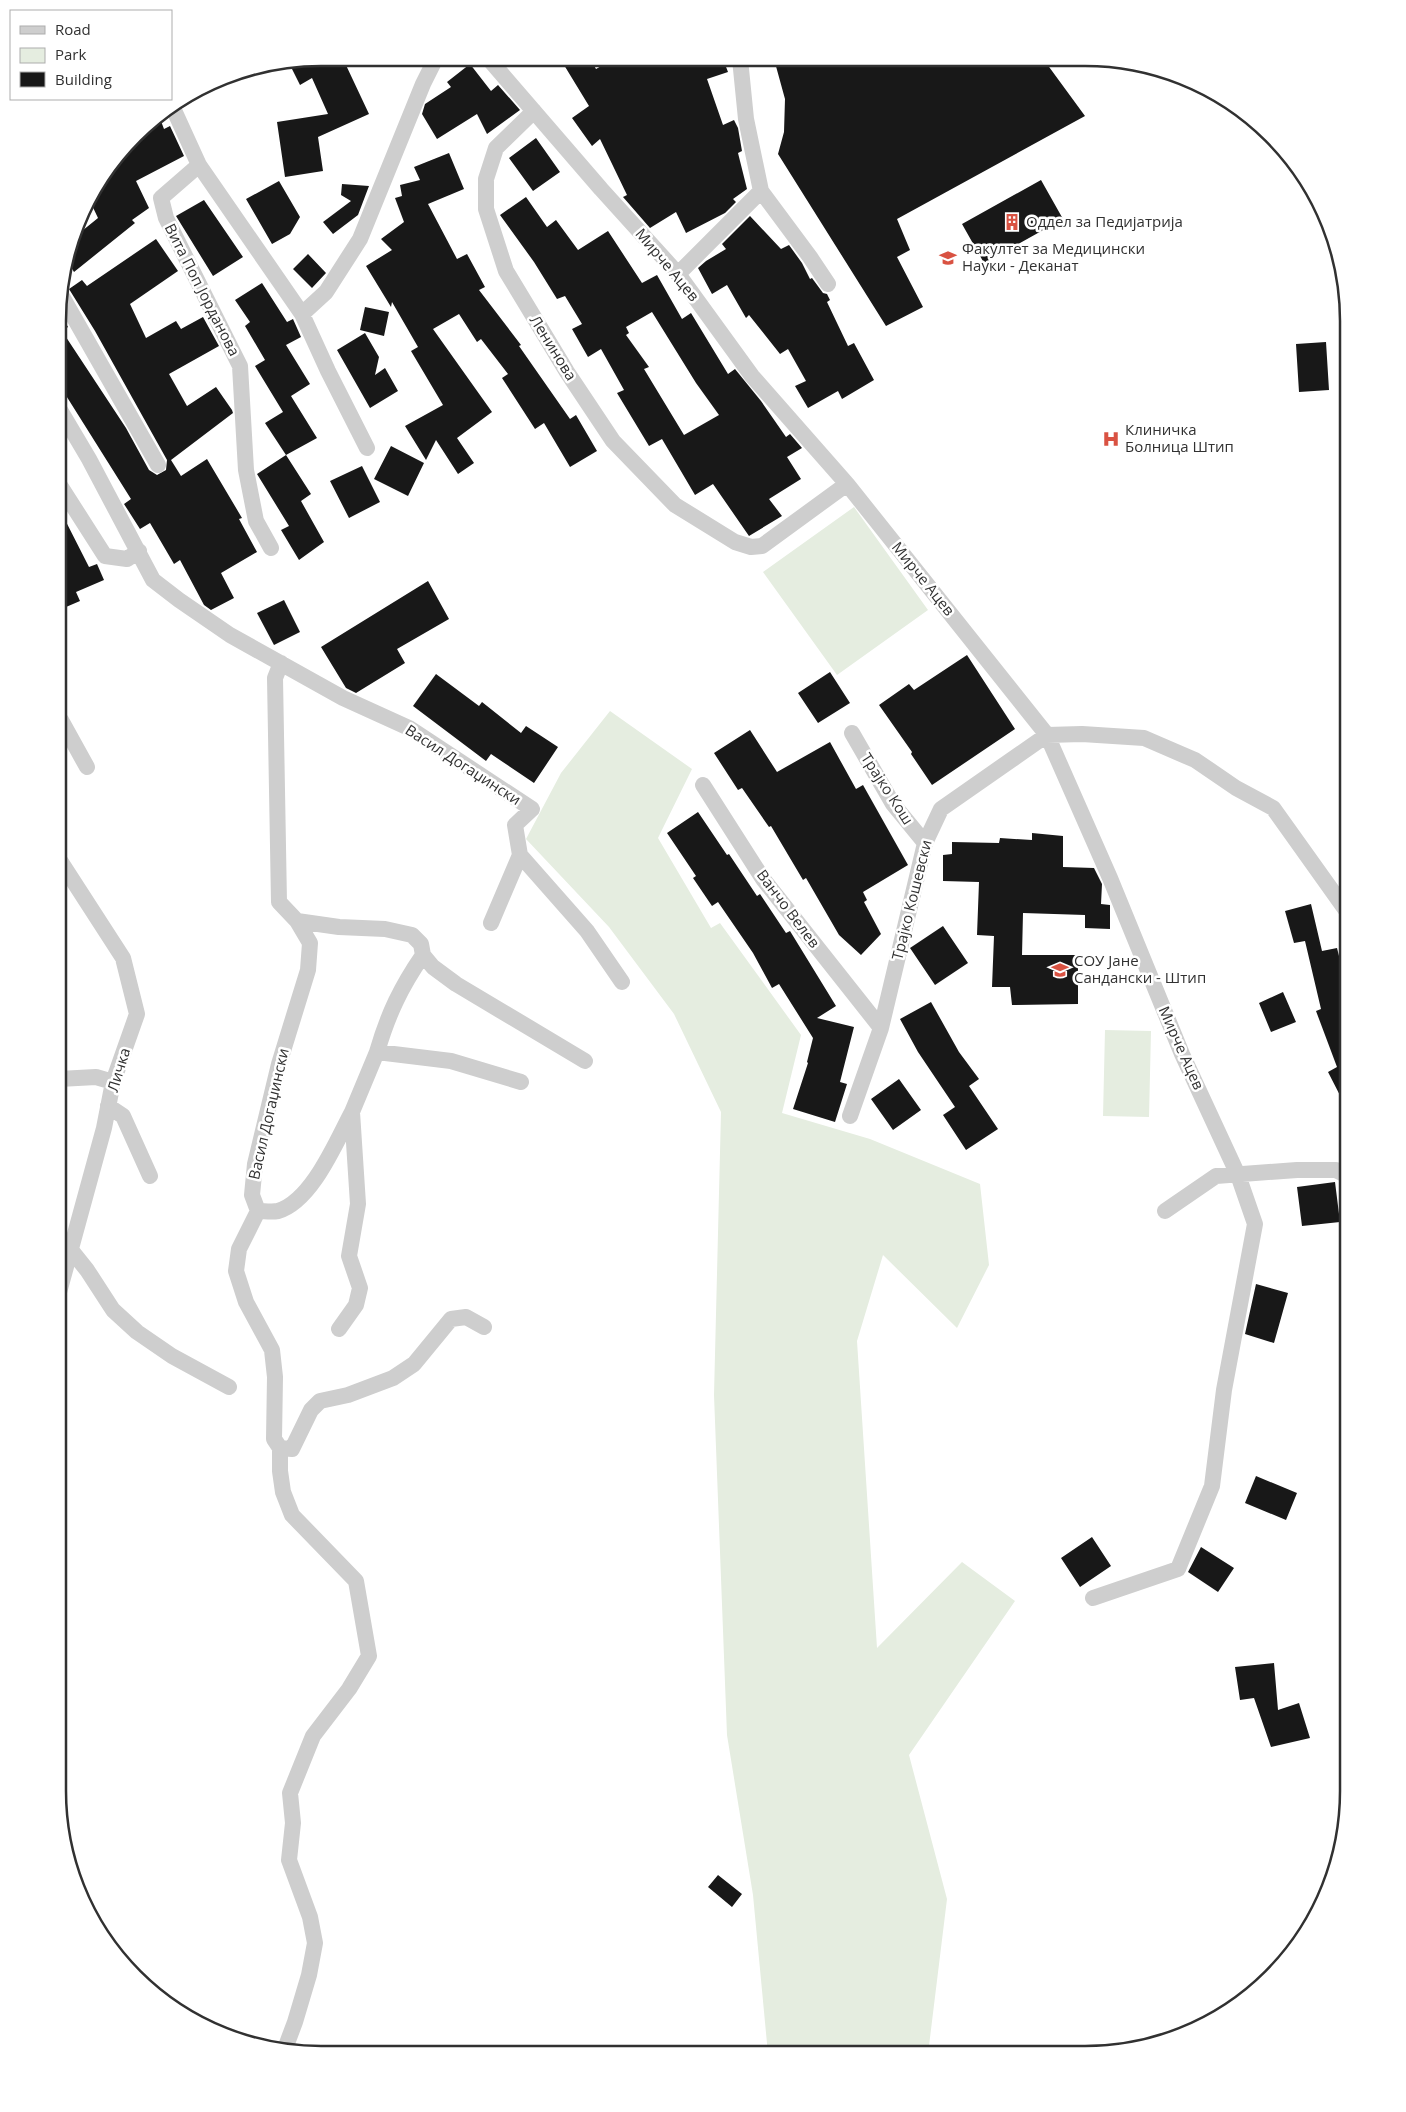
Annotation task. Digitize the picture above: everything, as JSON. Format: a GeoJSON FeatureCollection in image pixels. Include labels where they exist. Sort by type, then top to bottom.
{"type":"FeatureCollection","features":[{"type":"Feature","properties":{"kind":"street"},"geometry":{"type":"LineString","coordinates":[[302,314],[326,292],[360,239],[432,66]]}},
{"type":"Feature","properties":{"kind":"street","name":"Мирче Ацев"},"geometry":{"type":"LineString","coordinates":[[495,66],[678,274],[752,376],[847,484],[1047,736],[1110,878],[1182,1054],[1238,1175],[1255,1224],[1224,1390],[1212,1486],[1178,1569],[1093,1598]]}},
{"type":"Feature","properties":{"kind":"street"},"geometry":{"type":"LineString","coordinates":[[741,66],[746,120],[761,191],[828,284]]}},
{"type":"Feature","properties":{"kind":"street","name":"Ленинова"},"geometry":{"type":"LineString","coordinates":[[534,111],[496,148],[486,179],[486,209],[506,271],[613,441],[675,506],[735,542],[751,547],[762,546],[847,484]]}},
{"type":"Feature","properties":{"kind":"street"},"geometry":{"type":"LineString","coordinates":[[175,112],[199,165],[302,314],[367,448]]}},
{"type":"Feature","properties":{"kind":"street","name":"Вита Поп Јорданова"},"geometry":{"type":"LineString","coordinates":[[199,165],[161,198],[166,218],[240,366],[246,470],[256,521],[271,548]]}},
{"type":"Feature","properties":{"kind":"street"},"geometry":{"type":"LineString","coordinates":[[678,274],[761,191]]}},
{"type":"Feature","properties":{"kind":"street"},"geometry":{"type":"LineString","coordinates":[[67,305],[158,465]]}},
{"type":"Feature","properties":{"kind":"street","name":"Васил Догаџински"},"geometry":{"type":"LineString","coordinates":[[66,421],[139,551],[153,580],[230,634],[343,698],[410,728],[532,809],[515,825],[520,855]]}},
{"type":"Feature","properties":{"kind":"street"},"geometry":{"type":"LineString","coordinates":[[66,494],[105,556],[127,560],[139,551]]}},
{"type":"Feature","properties":{"kind":"street","name":"Васил Догаџински"},"geometry":{"type":"LineString","coordinates":[[258,1211],[252,1195],[255,1164],[279,1064],[308,970],[310,943],[297,921],[279,902],[275,678],[281,663]]}},
{"type":"Feature","properties":{"kind":"street"},"geometry":{"type":"LineString","coordinates":[[66,729],[87,766]]}},
{"type":"Feature","properties":{"kind":"street","name":"Трајко Кош"},"geometry":{"type":"LineString","coordinates":[[852,733],[893,804],[924,843]]}},
{"type":"Feature","properties":{"kind":"street"},"geometry":{"type":"LineString","coordinates":[[1047,736],[1082,734],[1144,738],[1195,760],[1236,788],[1274,808],[1340,902]]}},
{"type":"Feature","properties":{"kind":"street","name":"Трајко Кошевски"},"geometry":{"type":"LineString","coordinates":[[850,1116],[881,1028],[924,843],[941,809],[1047,736]]}},
{"type":"Feature","properties":{"kind":"street","name":"Ванчо Велев"},"geometry":{"type":"LineString","coordinates":[[703,785],[763,879],[881,1028]]}},
{"type":"Feature","properties":{"kind":"street"},"geometry":{"type":"LineString","coordinates":[[492,923],[520,855],[588,931],[622,982]]}},
{"type":"Feature","properties":{"kind":"street","name":"Личка"},"geometry":{"type":"LineString","coordinates":[[66,870],[123,958],[137,1014],[113,1082],[66,1268]]}},
{"type":"Feature","properties":{"kind":"street"},"geometry":{"type":"LineString","coordinates":[[297,921],[339,927],[385,929],[412,935],[421,944],[423,955],[433,967],[456,984],[585,1061]]}},
{"type":"Feature","properties":{"kind":"street"},"geometry":{"type":"LineString","coordinates":[[287,2044],[309,1975],[315,1943],[310,1917],[289,1860],[293,1823],[290,1793],[313,1736],[349,1689],[369,1656],[356,1581],[292,1514],[283,1492],[280,1448],[274,1440],[275,1377],[272,1350],[246,1302],[236,1271],[239,1248],[258,1211],[277,1211],[295,1202],[310,1186],[352,1112],[388,1016],[407,978],[423,955]]}},
{"type":"Feature","properties":{"kind":"street"},"geometry":{"type":"LineString","coordinates":[[376,1052],[452,1061],[521,1082]]}},
{"type":"Feature","properties":{"kind":"street"},"geometry":{"type":"LineString","coordinates":[[66,1078],[96,1077],[113,1082]]}},
{"type":"Feature","properties":{"kind":"street"},"geometry":{"type":"LineString","coordinates":[[108,1106],[122,1116],[150,1176]]}},
{"type":"Feature","properties":{"kind":"street"},"geometry":{"type":"LineString","coordinates":[[339,1329],[356,1305],[360,1288],[349,1256],[358,1204],[352,1112]]}},
{"type":"Feature","properties":{"kind":"street"},"geometry":{"type":"LineString","coordinates":[[1165,1211],[1216,1176],[1297,1170],[1336,1170],[1340,1172]]}},
{"type":"Feature","properties":{"kind":"street"},"geometry":{"type":"LineString","coordinates":[[71,1250],[87,1270],[113,1310],[137,1332],[172,1356],[229,1387]]}},
{"type":"Feature","properties":{"kind":"street"},"geometry":{"type":"LineString","coordinates":[[280,1448],[292,1449],[311,1410],[320,1401],[348,1395],[393,1378],[414,1364],[452,1319],[466,1317],[484,1327]]}},
{"type":"Feature","properties":{"kind":"green space"},"geometry":{"type":"Polygon","coordinates":[[[854,507],[928,610],[837,675],[763,572],[854,507]]]}},
{"type":"Feature","properties":{"kind":"green space"},"geometry":{"type":"Polygon","coordinates":[[[610,711],[692,769],[658,838],[711,928],[720,923],[801,1035],[782,1113],[870,1139],[980,1184],[989,1265],[957,1328],[883,1255],[857,1341],[877,1648],[962,1562],[1015,1601],[909,1755],[947,1899],[929,2046],[767,2046],[753,1895],[727,1735],[714,1395],[721,1112],[674,1014],[609,927],[526,839],[561,773],[610,711]]]}},
{"type":"Feature","properties":{"kind":"green space"},"geometry":{"type":"Polygon","coordinates":[[[1105,1030],[1151,1031],[1149,1117],[1103,1116],[1105,1030]]]}},
{"type":"Feature","properties":{"kind":"building"},"geometry":{"type":"Polygon","coordinates":[[[346,66],[369,114],[318,137],[323,171],[285,177],[277,122],[328,114],[312,78],[300,85],[291,68],[346,66]]]}},
{"type":"Feature","properties":{"kind":"building"},"geometry":{"type":"Polygon","coordinates":[[[467,66],[472,66],[491,91],[498,85],[520,110],[487,134],[477,114],[437,139],[422,114],[425,104],[451,87],[447,82],[467,66]]]}},
{"type":"Feature","properties":{"kind":"building"},"geometry":{"type":"Polygon","coordinates":[[[565,66],[594,66],[596,69],[601,66],[726,66],[728,72],[707,79],[723,125],[734,120],[738,128],[742,151],[738,153],[747,189],[733,199],[736,202],[725,213],[686,233],[676,212],[650,228],[623,197],[627,195],[600,139],[592,146],[572,118],[589,106],[565,66]]]}},
{"type":"Feature","properties":{"kind":"building"},"geometry":{"type":"Polygon","coordinates":[[[776,66],[1048,66],[1085,116],[897,219],[910,250],[897,257],[923,307],[886,326],[778,154],[784,132],[785,99],[776,66]]]}},
{"type":"Feature","properties":{"kind":"building"},"geometry":{"type":"Polygon","coordinates":[[[161,122],[164,129],[170,126],[184,156],[136,181],[149,208],[132,220],[135,223],[74,272],[72,268],[83,230],[98,218],[93,208],[109,179],[129,153],[161,122]]]}},
{"type":"Feature","properties":{"kind":"building"},"geometry":{"type":"Polygon","coordinates":[[[536,138],[560,172],[533,191],[509,158],[536,138]]]}},
{"type":"Feature","properties":{"kind":"building"},"geometry":{"type":"Polygon","coordinates":[[[449,153],[464,189],[428,204],[457,259],[467,254],[485,287],[479,290],[521,345],[519,346],[570,419],[576,415],[597,451],[570,467],[544,423],[535,429],[502,378],[508,374],[481,339],[477,342],[459,314],[433,329],[492,412],[457,438],[474,463],[458,474],[436,440],[426,460],[405,426],[443,405],[411,351],[418,347],[392,302],[391,307],[366,266],[392,250],[381,239],[404,222],[395,198],[402,196],[400,185],[420,180],[414,167],[449,153]]]}},
{"type":"Feature","properties":{"kind":"building","name":"Оддел за Педијатрија"},"geometry":{"type":"Polygon","coordinates":[[[1041,180],[1063,219],[984,263],[962,224],[1041,180]]]}},
{"type":"Feature","properties":{"kind":"building"},"geometry":{"type":"Polygon","coordinates":[[[279,181],[300,217],[290,234],[272,244],[246,199],[279,181]]]}},
{"type":"Feature","properties":{"kind":"building"},"geometry":{"type":"Polygon","coordinates":[[[342,184],[369,186],[358,215],[333,234],[323,222],[351,201],[341,195],[342,184]]]}},
{"type":"Feature","properties":{"kind":"building"},"geometry":{"type":"Polygon","coordinates":[[[526,197],[547,227],[556,220],[578,250],[608,231],[642,283],[657,275],[682,319],[691,313],[728,374],[735,369],[761,401],[786,437],[790,434],[802,448],[787,457],[801,479],[769,499],[782,516],[749,536],[713,484],[695,495],[662,439],[649,446],[617,393],[624,390],[601,349],[588,357],[572,329],[582,324],[565,296],[557,299],[534,262],[500,215],[526,197]],[[652,312],[626,327],[629,333],[626,335],[649,367],[644,369],[684,435],[719,415],[696,383],[652,312]]]}},
{"type":"Feature","properties":{"kind":"building"},"geometry":{"type":"Polygon","coordinates":[[[204,200],[243,257],[213,276],[176,216],[204,200]]]}},
{"type":"Feature","properties":{"kind":"building"},"geometry":{"type":"Polygon","coordinates":[[[750,216],[781,249],[789,245],[802,263],[810,279],[812,278],[823,293],[827,294],[830,300],[827,302],[848,346],[854,343],[874,380],[842,399],[838,391],[808,408],[795,386],[806,381],[788,349],[780,354],[749,315],[746,318],[727,285],[712,294],[698,268],[726,249],[722,244],[750,216]]]}},
{"type":"Feature","properties":{"kind":"building"},"geometry":{"type":"Polygon","coordinates":[[[156,239],[178,271],[130,304],[146,338],[176,321],[181,329],[203,317],[219,346],[169,374],[187,406],[216,387],[233,413],[171,460],[181,476],[207,459],[242,518],[239,519],[257,552],[221,573],[234,598],[211,610],[204,605],[180,560],[174,564],[150,523],[140,529],[124,504],[131,499],[66,396],[66,337],[126,428],[149,470],[157,475],[166,470],[167,460],[95,331],[69,289],[82,280],[87,286],[156,239]]]}},
{"type":"Feature","properties":{"kind":"building"},"geometry":{"type":"Polygon","coordinates":[[[308,254],[326,273],[312,288],[293,269],[308,254]]]}},
{"type":"Feature","properties":{"kind":"building"},"geometry":{"type":"Polygon","coordinates":[[[262,283],[287,322],[293,319],[301,337],[286,345],[310,384],[291,396],[317,438],[286,455],[265,423],[283,412],[255,366],[265,360],[245,326],[250,322],[235,300],[262,283]]]}},
{"type":"Feature","properties":{"kind":"building"},"geometry":{"type":"Polygon","coordinates":[[[365,307],[389,312],[384,336],[360,330],[365,307]]]}},
{"type":"Feature","properties":{"kind":"building"},"geometry":{"type":"Polygon","coordinates":[[[365,333],[379,357],[375,375],[385,368],[398,391],[370,408],[337,350],[365,333]]]}},
{"type":"Feature","properties":{"kind":"building"},"geometry":{"type":"Polygon","coordinates":[[[1326,342],[1329,390],[1299,392],[1296,344],[1326,342]]]}},
{"type":"Feature","properties":{"kind":"building"},"geometry":{"type":"Polygon","coordinates":[[[391,446],[424,463],[408,496],[374,479],[391,446]]]}},
{"type":"Feature","properties":{"kind":"building"},"geometry":{"type":"Polygon","coordinates":[[[286,455],[311,494],[301,501],[324,542],[299,560],[281,530],[289,526],[257,474],[286,455]]]}},
{"type":"Feature","properties":{"kind":"building"},"geometry":{"type":"Polygon","coordinates":[[[362,466],[380,502],[349,518],[330,481],[362,466]]]}},
{"type":"Feature","properties":{"kind":"building"},"geometry":{"type":"Polygon","coordinates":[[[66,522],[89,567],[97,564],[104,580],[76,592],[80,601],[66,607],[66,522]]]}},
{"type":"Feature","properties":{"kind":"building"},"geometry":{"type":"Polygon","coordinates":[[[428,581],[449,619],[397,649],[405,663],[356,693],[346,688],[321,647],[428,581]]]}},
{"type":"Feature","properties":{"kind":"building"},"geometry":{"type":"Polygon","coordinates":[[[284,600],[300,632],[274,645],[257,613],[284,600]]]}},
{"type":"Feature","properties":{"kind":"building"},"geometry":{"type":"Polygon","coordinates":[[[967,655],[1015,729],[932,785],[911,754],[912,752],[879,705],[909,684],[914,690],[967,655]]]}},
{"type":"Feature","properties":{"kind":"building"},"geometry":{"type":"Polygon","coordinates":[[[830,672],[850,703],[818,723],[798,693],[830,672]]]}},
{"type":"Feature","properties":{"kind":"building"},"geometry":{"type":"Polygon","coordinates":[[[436,674],[479,706],[482,702],[521,733],[526,726],[558,747],[534,783],[491,754],[486,761],[413,706],[436,674]]]}},
{"type":"Feature","properties":{"kind":"building"},"geometry":{"type":"Polygon","coordinates":[[[750,730],[777,772],[830,742],[856,789],[863,785],[908,865],[863,892],[867,900],[864,902],[881,934],[861,955],[839,935],[806,878],[803,880],[771,826],[769,827],[742,788],[738,790],[714,753],[750,730]]]}},
{"type":"Feature","properties":{"kind":"building"},"geometry":{"type":"Polygon","coordinates":[[[698,812],[757,896],[760,894],[786,933],[790,931],[836,1006],[817,1018],[854,1027],[840,1082],[847,1084],[835,1122],[793,1109],[808,1063],[813,1038],[779,984],[772,988],[753,953],[718,902],[712,906],[693,878],[696,876],[667,833],[698,812]]]}},
{"type":"Feature","properties":{"kind":"building"},"geometry":{"type":"Polygon","coordinates":[[[1032,833],[1063,836],[1063,867],[1094,868],[1102,884],[1101,904],[1110,905],[1110,929],[1085,928],[1085,915],[1023,913],[1022,955],[1078,955],[1078,1004],[1012,1005],[1010,987],[992,987],[994,936],[977,935],[979,882],[943,881],[943,855],[952,854],[952,842],[999,843],[1000,838],[1032,840],[1032,833]]]}},
{"type":"Feature","properties":{"kind":"building"},"geometry":{"type":"Polygon","coordinates":[[[1311,904],[1322,951],[1337,948],[1340,960],[1340,1095],[1328,1072],[1337,1067],[1316,1011],[1321,1009],[1305,941],[1294,943],[1285,911],[1311,904]]]}},
{"type":"Feature","properties":{"kind":"building"},"geometry":{"type":"Polygon","coordinates":[[[943,926],[968,963],[935,985],[910,948],[943,926]]]}},
{"type":"Feature","properties":{"kind":"building"},"geometry":{"type":"Polygon","coordinates":[[[1283,992],[1296,1022],[1271,1032],[1259,1003],[1283,992]]]}},
{"type":"Feature","properties":{"kind":"building"},"geometry":{"type":"Polygon","coordinates":[[[931,1002],[959,1052],[979,1079],[969,1086],[998,1129],[966,1150],[943,1115],[955,1107],[918,1052],[900,1019],[931,1002]]]}},
{"type":"Feature","properties":{"kind":"building"},"geometry":{"type":"Polygon","coordinates":[[[899,1079],[921,1110],[893,1130],[871,1099],[899,1079]]]}},
{"type":"Feature","properties":{"kind":"building"},"geometry":{"type":"Polygon","coordinates":[[[1335,1182],[1340,1222],[1302,1226],[1297,1187],[1335,1182]]]}},
{"type":"Feature","properties":{"kind":"building"},"geometry":{"type":"Polygon","coordinates":[[[1256,1284],[1288,1293],[1274,1343],[1245,1334],[1256,1284]]]}},
{"type":"Feature","properties":{"kind":"building"},"geometry":{"type":"Polygon","coordinates":[[[1256,1476],[1297,1493],[1286,1520],[1245,1503],[1256,1476]]]}},
{"type":"Feature","properties":{"kind":"building"},"geometry":{"type":"Polygon","coordinates":[[[1092,1537],[1111,1566],[1080,1587],[1061,1558],[1092,1537]]]}},
{"type":"Feature","properties":{"kind":"building"},"geometry":{"type":"Polygon","coordinates":[[[1201,1547],[1234,1568],[1218,1592],[1188,1572],[1201,1547]]]}},
{"type":"Feature","properties":{"kind":"building"},"geometry":{"type":"Polygon","coordinates":[[[1274,1663],[1278,1710],[1299,1703],[1310,1738],[1271,1747],[1254,1698],[1240,1700],[1235,1667],[1274,1663]]]}},
{"type":"Feature","properties":{"kind":"building"},"geometry":{"type":"Polygon","coordinates":[[[718,1875],[742,1894],[732,1907],[708,1887],[718,1875]]]}},
{"type":"Feature","properties":{"kind":"place","name":"Оддел за Педијатрија"},"geometry":{"type":"Point","coordinates":[1012,222]}},
{"type":"Feature","properties":{"kind":"place","name":"Факултет за Медицински Науки - Деканат"},"geometry":{"type":"Point","coordinates":[948,258]}},
{"type":"Feature","properties":{"kind":"place","name":"Клиничка Болница Штип"},"geometry":{"type":"Point","coordinates":[1111,439]}},
{"type":"Feature","properties":{"kind":"place","name":"СОУ Јане Сандански - Штип"},"geometry":{"type":"Point","coordinates":[1060,970]}}]}
